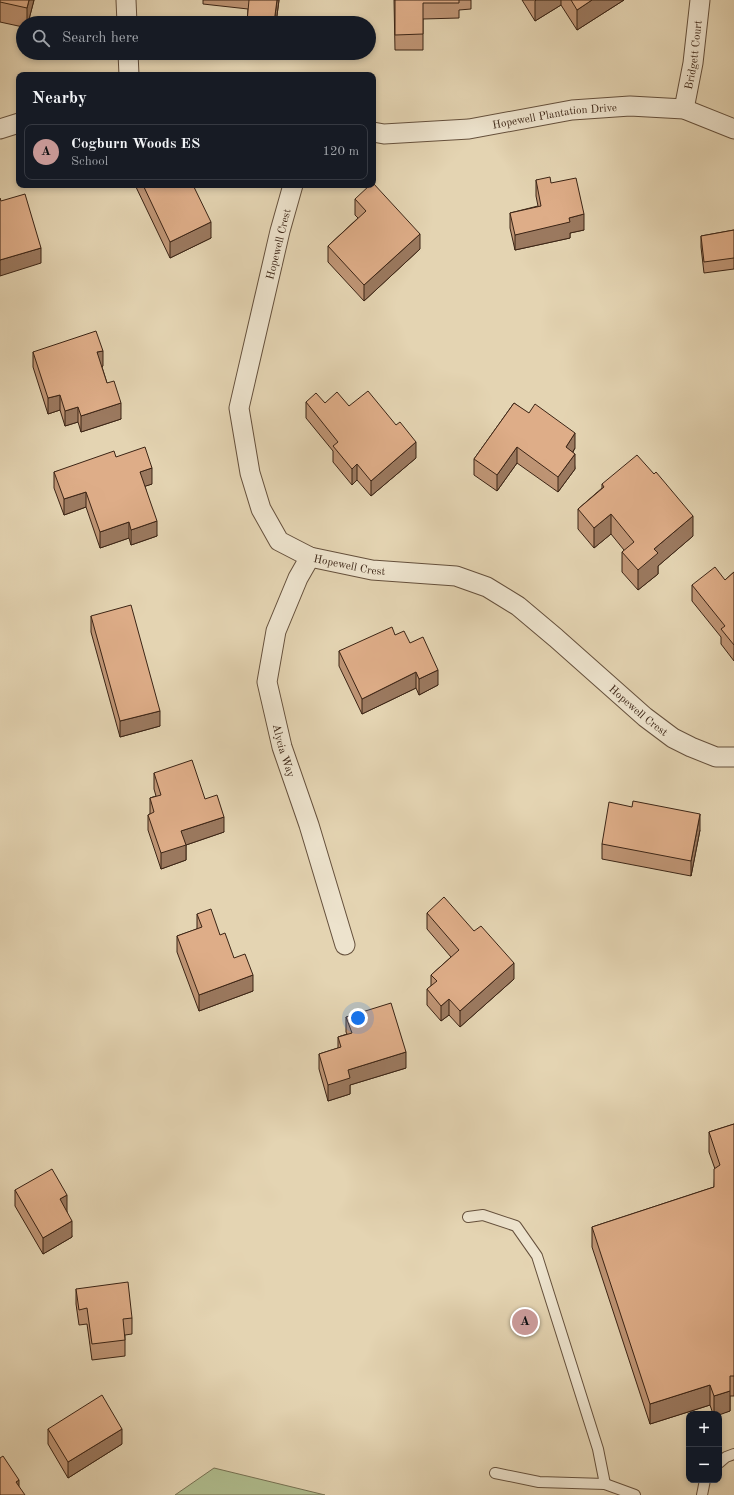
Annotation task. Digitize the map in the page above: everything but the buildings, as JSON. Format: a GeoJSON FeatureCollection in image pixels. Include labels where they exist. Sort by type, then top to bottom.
{"type":"FeatureCollection","features":[{"type":"Feature","properties":{"kind":"street"},"geometry":{"type":"LineString","coordinates":[[126,0],[127,16]]}},
{"type":"Feature","properties":{"kind":"street","name":"Bridgett Court"},"geometry":{"type":"LineString","coordinates":[[684,109],[693,63],[700,0]]}},
{"type":"Feature","properties":{"kind":"street"},"geometry":{"type":"LineString","coordinates":[[128,60],[129,72]]}},
{"type":"Feature","properties":{"kind":"street","name":"Hopewell Plantation Drive"},"geometry":{"type":"LineString","coordinates":[[376,133],[384,134],[469,130],[572,110],[630,106],[684,109],[734,129]]}},
{"type":"Feature","properties":{"kind":"street"},"geometry":{"type":"LineString","coordinates":[[0,129],[16,123]]}},
{"type":"Feature","properties":{"kind":"street","name":"Hopewell Crest"},"geometry":{"type":"LineString","coordinates":[[292,188],[280,231],[239,408],[250,473],[261,509],[279,541],[310,557],[372,570],[456,576],[487,587],[518,606],[645,717],[673,738],[716,757],[734,757]]}},
{"type":"Feature","properties":{"kind":"street","name":"Alycia Way"},"geometry":{"type":"LineString","coordinates":[[310,557],[298,578],[276,631],[267,682],[282,747],[309,825],[345,945]]}},
{"type":"Feature","properties":{"kind":"lane"},"geometry":{"type":"LineString","coordinates":[[468,1217],[483,1215],[516,1226],[537,1256],[598,1449],[605,1484]]}},
{"type":"Feature","properties":{"kind":"lane"},"geometry":{"type":"LineString","coordinates":[[722,1461],[734,1454]]}},
{"type":"Feature","properties":{"kind":"lane"},"geometry":{"type":"LineString","coordinates":[[495,1473],[539,1482],[605,1484],[635,1495]]}},
{"type":"Feature","properties":{"kind":"lane"},"geometry":{"type":"LineString","coordinates":[[702,1495],[704,1483]]}},
{"type":"Feature","properties":{"kind":"green space"},"geometry":{"type":"Polygon","coordinates":[[[214,1468],[325,1495],[175,1495],[214,1468]]]}},
{"type":"Feature","properties":{"kind":"place","name":"Cogburn Woods ES"},"geometry":{"type":"Point","coordinates":[525,1322]}}]}
